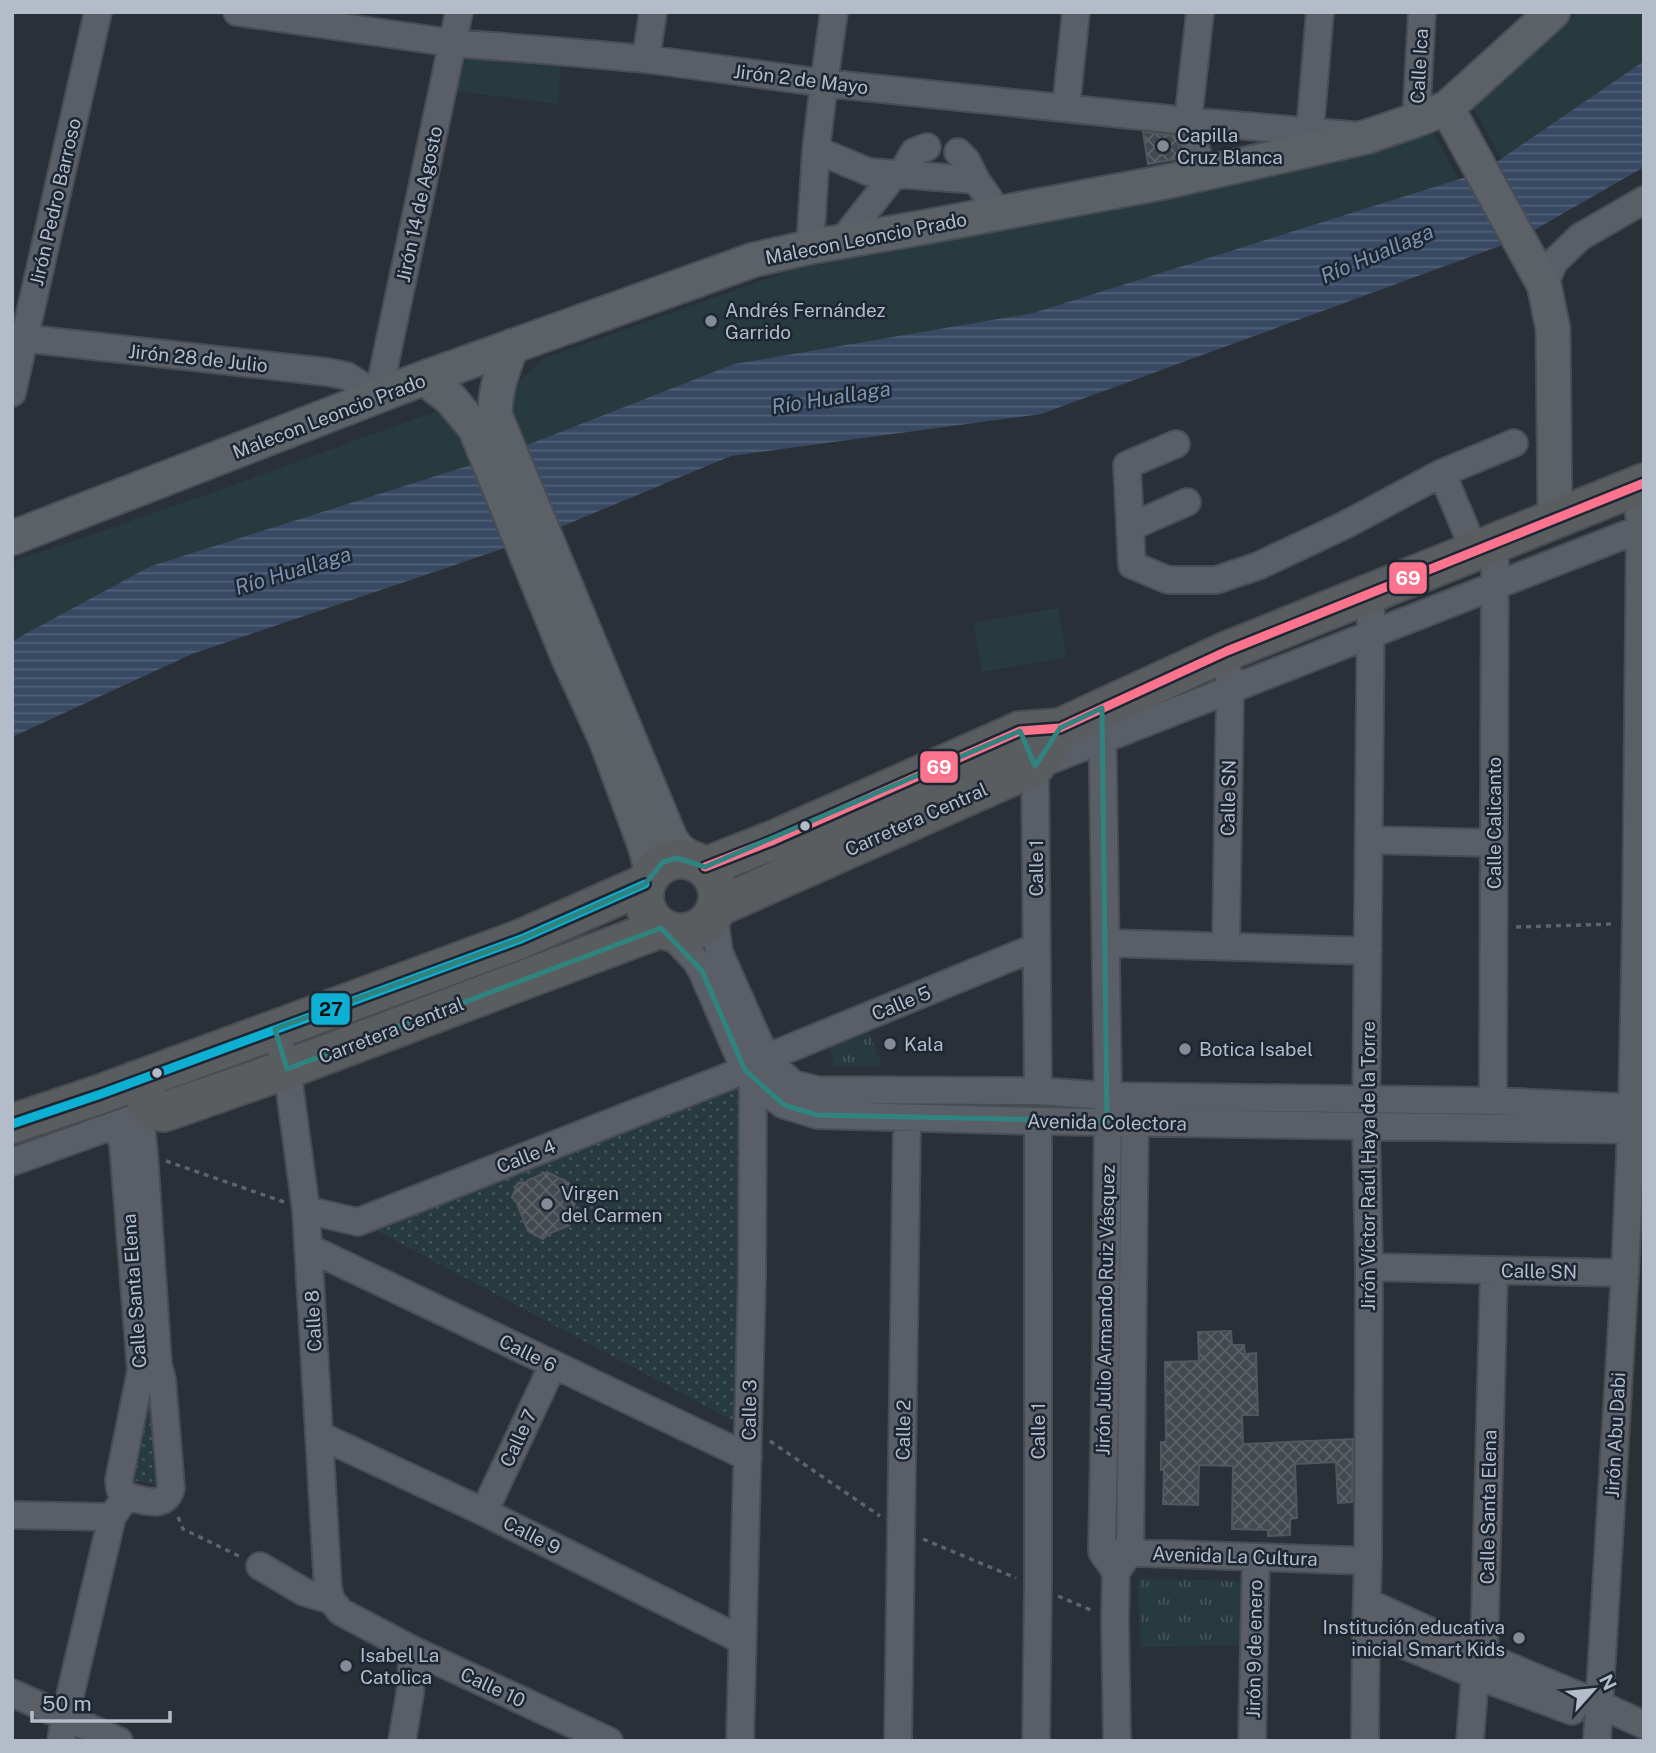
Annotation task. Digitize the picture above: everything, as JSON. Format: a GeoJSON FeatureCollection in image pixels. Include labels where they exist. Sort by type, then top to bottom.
{"type":"FeatureCollection","features":[{"type":"Feature","properties":{"kind":"highway","name":"Carretera Central"},"geometry":{"type":"LineString","coordinates":[[698,864],[774,840],[1020,731],[1103,724],[1227,651],[1641,484]]}},
{"type":"Feature","properties":{"kind":"highway"},"geometry":{"type":"LineString","coordinates":[[1035,766],[1060,728]]}},
{"type":"Feature","properties":{"kind":"highway","name":"Carretera Central"},"geometry":{"type":"LineString","coordinates":[[715,911],[1035,766]]}},
{"type":"Feature","properties":{"kind":"highway"},"geometry":{"type":"LineString","coordinates":[[677,858],[698,864],[714,879],[718,893],[715,911],[705,925],[694,932],[682,934],[665,930],[651,920],[645,909],[643,897],[648,878],[663,862],[677,858]]}},
{"type":"Feature","properties":{"kind":"highway","name":"Carretera Central"},"geometry":{"type":"LineString","coordinates":[[12,1124],[143,1102],[275,1029],[521,939],[648,878]]}},
{"type":"Feature","properties":{"kind":"highway","name":"Carretera Central"},"geometry":{"type":"LineString","coordinates":[[143,1102],[164,1112],[665,930]]}},
{"type":"Feature","properties":{"kind":"main road","name":"Malecon Leoncio Prado"},"geometry":{"type":"LineString","coordinates":[[12,538],[424,378],[753,260],[1203,173],[1366,137],[1416,120],[1447,108],[1553,12]]}},
{"type":"Feature","properties":{"kind":"main road"},"geometry":{"type":"LineString","coordinates":[[1447,108],[1543,283],[1553,328],[1555,519]]}},
{"type":"Feature","properties":{"kind":"main road"},"geometry":{"type":"LineString","coordinates":[[485,421],[512,346]]}},
{"type":"Feature","properties":{"kind":"main road"},"geometry":{"type":"LineString","coordinates":[[424,378],[485,421],[580,655],[671,840],[698,864]]}},
{"type":"Feature","properties":{"kind":"main road"},"geometry":{"type":"LineString","coordinates":[[580,655],[606,740],[645,846],[648,878]]}},
{"type":"Feature","properties":{"kind":"street","name":"Jirón Pedro Barroso"},"geometry":{"type":"LineString","coordinates":[[12,393],[18,338],[98,12]]}},
{"type":"Feature","properties":{"kind":"street","name":"Jirón 2 de Mayo"},"geometry":{"type":"LineString","coordinates":[[237,12],[310,17],[453,43],[646,60],[824,83],[1366,137]]}},
{"type":"Feature","properties":{"kind":"street","name":"Jirón 14 de Agosto"},"geometry":{"type":"LineString","coordinates":[[378,396],[459,12]]}},
{"type":"Feature","properties":{"kind":"street"},"geometry":{"type":"LineString","coordinates":[[646,60],[653,12]]}},
{"type":"Feature","properties":{"kind":"street"},"geometry":{"type":"LineString","coordinates":[[826,244],[816,150],[834,12]]}},
{"type":"Feature","properties":{"kind":"street"},"geometry":{"type":"LineString","coordinates":[[1066,107],[1076,12]]}},
{"type":"Feature","properties":{"kind":"street"},"geometry":{"type":"LineString","coordinates":[[1200,12],[1188,121],[1203,173]]}},
{"type":"Feature","properties":{"kind":"street"},"geometry":{"type":"LineString","coordinates":[[1310,131],[1320,12]]}},
{"type":"Feature","properties":{"kind":"street","name":"Calle Ica"},"geometry":{"type":"LineString","coordinates":[[1416,120],[1422,12]]}},
{"type":"Feature","properties":{"kind":"street"},"geometry":{"type":"LineString","coordinates":[[826,244],[898,175],[914,152],[927,147]]}},
{"type":"Feature","properties":{"kind":"street"},"geometry":{"type":"LineString","coordinates":[[816,150],[869,172],[976,180]]}},
{"type":"Feature","properties":{"kind":"street"},"geometry":{"type":"LineString","coordinates":[[958,152],[966,160],[999,213]]}},
{"type":"Feature","properties":{"kind":"street"},"geometry":{"type":"LineString","coordinates":[[1543,283],[1554,262],[1580,237],[1644,200]]}},
{"type":"Feature","properties":{"kind":"street","name":"Jirón 28 de Julio"},"geometry":{"type":"LineString","coordinates":[[18,338],[327,372],[347,376],[378,396]]}},
{"type":"Feature","properties":{"kind":"street"},"geometry":{"type":"LineString","coordinates":[[1176,444],[1127,465],[1132,565],[1168,580],[1216,580],[1258,566],[1345,525],[1442,473],[1514,443]]}},
{"type":"Feature","properties":{"kind":"street"},"geometry":{"type":"LineString","coordinates":[[1442,473],[1485,548]]}},
{"type":"Feature","properties":{"kind":"street","name":"Jirón Abu Dabi"},"geometry":{"type":"LineString","coordinates":[[1598,1722],[1637,1119],[1636,923],[1641,484]]}},
{"type":"Feature","properties":{"kind":"street"},"geometry":{"type":"LineString","coordinates":[[1130,527],[1187,502]]}},
{"type":"Feature","properties":{"kind":"street"},"geometry":{"type":"LineString","coordinates":[[1035,766],[1103,724],[1230,690],[1640,529]]}},
{"type":"Feature","properties":{"kind":"street","name":"Calle Calicanto"},"geometry":{"type":"LineString","coordinates":[[1485,548],[1496,587],[1493,1101]]}},
{"type":"Feature","properties":{"kind":"street","name":"Jirón Víctor Raúl Haya de la Torre"},"geometry":{"type":"LineString","coordinates":[[1365,1741],[1369,1266],[1366,1099],[1371,592]]}},
{"type":"Feature","properties":{"kind":"street","name":"Calle SN"},"geometry":{"type":"LineString","coordinates":[[1226,946],[1230,690],[1227,651]]}},
{"type":"Feature","properties":{"kind":"street","name":"Jirón Julio Armando Ruiz Vásquez"},"geometry":{"type":"LineString","coordinates":[[1103,724],[1107,1109],[1119,1355]]}},
{"type":"Feature","properties":{"kind":"street","name":"Calle 1"},"geometry":{"type":"LineString","coordinates":[[1020,731],[1035,766],[1038,1091]]}},
{"type":"Feature","properties":{"kind":"street"},"geometry":{"type":"LineString","coordinates":[[1368,840],[1494,843]]}},
{"type":"Feature","properties":{"kind":"street","name":"Avenida Colectora"},"geometry":{"type":"LineString","coordinates":[[715,911],[719,952],[754,1069]]}},
{"type":"Feature","properties":{"kind":"street","name":"Avenida Colectora"},"geometry":{"type":"LineString","coordinates":[[665,930],[696,961],[766,1092],[784,1105],[817,1115],[1038,1121],[1107,1109],[1366,1099],[1493,1101],[1637,1119]]}},
{"type":"Feature","properties":{"kind":"street"},"geometry":{"type":"LineString","coordinates":[[1106,943],[1367,951]]}},
{"type":"Feature","properties":{"kind":"street","name":"Calle 5"},"geometry":{"type":"LineString","coordinates":[[754,1069],[1036,947]]}},
{"type":"Feature","properties":{"kind":"street","name":"Calle 8"},"geometry":{"type":"LineString","coordinates":[[275,1029],[287,1069],[306,1210],[328,1589],[336,1606]]}},
{"type":"Feature","properties":{"kind":"street","name":"Avenida Colectora"},"geometry":{"type":"LineString","coordinates":[[754,1069],[818,1090],[1038,1091],[1107,1109]]}},
{"type":"Feature","properties":{"kind":"street","name":"Calle 4"},"geometry":{"type":"LineString","coordinates":[[306,1210],[358,1222],[754,1069]]}},
{"type":"Feature","properties":{"kind":"street","name":"Calle 3"},"geometry":{"type":"LineString","coordinates":[[740,1741],[754,1069]]}},
{"type":"Feature","properties":{"kind":"street"},"geometry":{"type":"LineString","coordinates":[[12,1162],[116,1126],[143,1102]]}},
{"type":"Feature","properties":{"kind":"street"},"geometry":{"type":"LineString","coordinates":[[12,1515],[153,1503],[169,1496],[171,1488],[158,1357],[143,1102]]}},
{"type":"Feature","properties":{"kind":"street","name":"Jirón Julio Armando Ruiz Vásquez"},"geometry":{"type":"LineString","coordinates":[[1117,1741],[1115,1620],[1119,1355],[1135,1109]]}},
{"type":"Feature","properties":{"kind":"street","name":"Avenida Colectora"},"geometry":{"type":"LineString","coordinates":[[1135,1109],[1366,1127],[1637,1119]]}},
{"type":"Feature","properties":{"kind":"street","name":"Calle 2"},"geometry":{"type":"LineString","coordinates":[[898,1741],[907,1118]]}},
{"type":"Feature","properties":{"kind":"street","name":"Calle 1"},"geometry":{"type":"LineString","coordinates":[[1036,1741],[1038,1121]]}},
{"type":"Feature","properties":{"kind":"street","name":"Calle Santa Elena"},"geometry":{"type":"LineString","coordinates":[[63,1729],[119,1507],[119,1480],[141,1371],[123,1143],[116,1126]]}},
{"type":"Feature","properties":{"kind":"street","name":"Calle 6"},"geometry":{"type":"LineString","coordinates":[[309,1248],[748,1457]]}},
{"type":"Feature","properties":{"kind":"street","name":"Calle SN"},"geometry":{"type":"LineString","coordinates":[[1369,1266],[1625,1273]]}},
{"type":"Feature","properties":{"kind":"street","name":"Calle Santa Elena"},"geometry":{"type":"LineString","coordinates":[[1470,1741],[1479,1666],[1494,1270]]}},
{"type":"Feature","properties":{"kind":"street","name":"Calle 7"},"geometry":{"type":"LineString","coordinates":[[484,1511],[552,1365]]}},
{"type":"Feature","properties":{"kind":"street","name":"Calle 9"},"geometry":{"type":"LineString","coordinates":[[319,1435],[484,1511],[742,1640]]}},
{"type":"Feature","properties":{"kind":"street","name":"Avenida La Cultura"},"geometry":{"type":"LineString","coordinates":[[1116,1558],[1368,1561]]}},
{"type":"Feature","properties":{"kind":"street","name":"Jirón 9 de enero"},"geometry":{"type":"LineString","coordinates":[[1252,1741],[1256,1558]]}},
{"type":"Feature","properties":{"kind":"street","name":"Calle 10"},"geometry":{"type":"LineString","coordinates":[[260,1566],[414,1650],[609,1741]]}},
{"type":"Feature","properties":{"kind":"street"},"geometry":{"type":"LineString","coordinates":[[1367,1602],[1479,1666],[1637,1741]]}},
{"type":"Feature","properties":{"kind":"street"},"geometry":{"type":"LineString","coordinates":[[1366,1629],[1479,1666]]}},
{"type":"Feature","properties":{"kind":"street"},"geometry":{"type":"LineString","coordinates":[[402,1741],[414,1650]]}},
{"type":"Feature","properties":{"kind":"street"},"geometry":{"type":"LineString","coordinates":[[12,1693],[63,1729],[120,1741]]}},
{"type":"Feature","properties":{"kind":"street"},"geometry":{"type":"LineString","coordinates":[[1598,1722],[1644,1726]]}},
{"type":"Feature","properties":{"kind":"path"},"geometry":{"type":"LineString","coordinates":[[1493,928],[1636,923]]}},
{"type":"Feature","properties":{"kind":"path"},"geometry":{"type":"LineString","coordinates":[[144,1153],[306,1210]]}},
{"type":"Feature","properties":{"kind":"path"},"geometry":{"type":"LineString","coordinates":[[748,1426],[902,1530],[1115,1620]]}},
{"type":"Feature","properties":{"kind":"path"},"geometry":{"type":"LineString","coordinates":[[169,1496],[183,1529],[260,1566]]}},
{"type":"Feature","properties":{"kind":"highlighted area"},"geometry":{"type":"Polygon","coordinates":[[[1102,708],[1107,1121],[817,1115],[784,1105],[745,1070],[702,971],[661,928],[287,1069],[275,1029],[521,939],[645,884],[663,862],[677,858],[705,867],[1020,731],[1035,766],[1060,728],[1102,708]]]}},
{"type":"Feature","properties":{"kind":"green space"},"geometry":{"type":"Polygon","coordinates":[[[1579,12],[1644,12],[1644,61],[1502,159],[1473,107],[1579,12]]]}},
{"type":"Feature","properties":{"kind":"green space"},"geometry":{"type":"Polygon","coordinates":[[[475,54],[561,65],[558,104],[456,91],[462,61],[475,54]]]}},
{"type":"Feature","properties":{"kind":"green space"},"geometry":{"type":"Polygon","coordinates":[[[1430,127],[1459,180],[1033,313],[734,364],[525,446],[507,392],[543,359],[819,260],[1338,161],[1430,127]]]}},
{"type":"Feature","properties":{"kind":"green space"},"geometry":{"type":"Polygon","coordinates":[[[439,410],[464,426],[480,462],[151,566],[12,641],[12,562],[439,410]]]}},
{"type":"Feature","properties":{"kind":"green space"},"geometry":{"type":"Polygon","coordinates":[[[1058,608],[1067,657],[982,672],[973,623],[1058,608]]]}},
{"type":"Feature","properties":{"kind":"green space"},"geometry":{"type":"Polygon","coordinates":[[[869,1032],[882,1066],[830,1066],[834,1059],[828,1049],[869,1032]]]}},
{"type":"Feature","properties":{"kind":"green space"},"geometry":{"type":"Polygon","coordinates":[[[742,1082],[736,1422],[370,1227],[742,1082]]]}},
{"type":"Feature","properties":{"kind":"green space"},"geometry":{"type":"Polygon","coordinates":[[[149,1379],[160,1486],[123,1478],[149,1379]]]}},
{"type":"Feature","properties":{"kind":"green space"},"geometry":{"type":"Polygon","coordinates":[[[1139,1579],[1246,1581],[1246,1645],[1140,1647],[1139,1579]]]}},
{"type":"Feature","properties":{"kind":"water","name":"Río Huallaga"},"geometry":{"type":"Polygon","coordinates":[[[1644,61],[1644,167],[1519,239],[1041,414],[731,456],[534,538],[192,654],[12,737],[12,641],[151,566],[499,456],[734,364],[1033,313],[1482,172],[1644,61]]]}},
{"type":"Feature","properties":{"kind":"building","name":"Capilla Cruz Blanca"},"geometry":{"type":"Polygon","coordinates":[[[1143,132],[1176,136],[1182,158],[1148,164],[1143,132]]]}},
{"type":"Feature","properties":{"kind":"building","name":"Virgen del Carmen"},"geometry":{"type":"Polygon","coordinates":[[[547,1172],[569,1183],[575,1202],[570,1225],[548,1234],[543,1239],[528,1231],[512,1197],[518,1183],[527,1182],[547,1172]]]}},
{"type":"Feature","properties":{"kind":"building"},"geometry":{"type":"Polygon","coordinates":[[[1231,1331],[1232,1345],[1244,1345],[1245,1354],[1256,1353],[1258,1415],[1242,1415],[1243,1444],[1353,1439],[1352,1502],[1338,1503],[1336,1462],[1295,1464],[1297,1518],[1290,1519],[1290,1535],[1268,1536],[1268,1530],[1232,1529],[1233,1466],[1199,1465],[1198,1505],[1163,1504],[1161,1442],[1166,1442],[1165,1362],[1199,1361],[1198,1332],[1231,1331]]]}},
{"type":"Feature","properties":{"kind":"transit line","name":"69"},"geometry":{"type":"LineString","coordinates":[[705,867],[774,840],[1020,731],[1060,728],[1227,651],[1644,483]]}},
{"type":"Feature","properties":{"kind":"transit line","name":"27"},"geometry":{"type":"LineString","coordinates":[[12,1124],[101,1094],[521,939],[645,884]]}},
{"type":"Feature","properties":{"kind":"place","name":"Capilla Cruz Blanca"},"geometry":{"type":"Point","coordinates":[1163,146]}},
{"type":"Feature","properties":{"kind":"place","name":"Andrés Fernández Garrido"},"geometry":{"type":"Point","coordinates":[711,321]}},
{"type":"Feature","properties":{"kind":"place","name":"Kala"},"geometry":{"type":"Point","coordinates":[890,1044]}},
{"type":"Feature","properties":{"kind":"place","name":"Botica Isabel"},"geometry":{"type":"Point","coordinates":[1185,1049]}},
{"type":"Feature","properties":{"kind":"place","name":"Virgen del Carmen"},"geometry":{"type":"Point","coordinates":[547,1204]}},
{"type":"Feature","properties":{"kind":"place","name":"Institución educativa inicial Smart Kids"},"geometry":{"type":"Point","coordinates":[1519,1638]}},
{"type":"Feature","properties":{"kind":"place","name":"Isabel La Catolica"},"geometry":{"type":"Point","coordinates":[346,1666]}}]}
